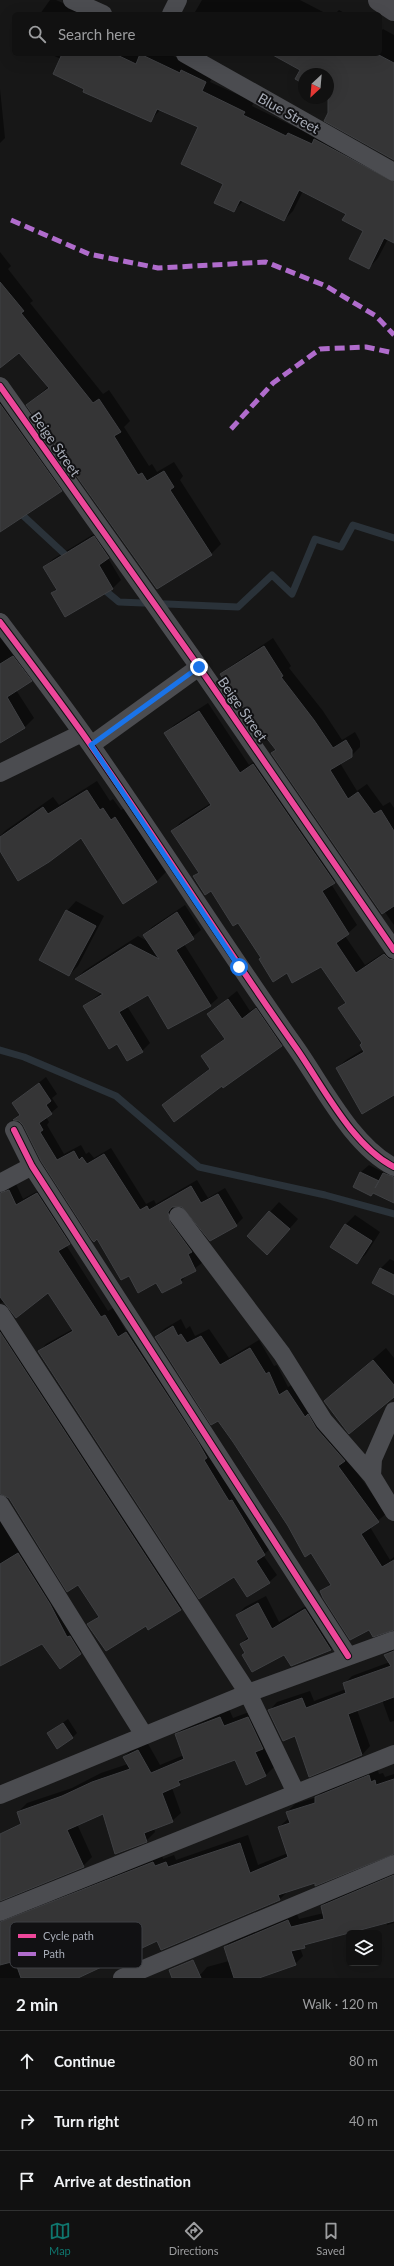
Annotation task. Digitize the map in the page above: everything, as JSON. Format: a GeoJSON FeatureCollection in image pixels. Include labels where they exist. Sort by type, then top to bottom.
{"type":"FeatureCollection","features":[{"type":"Feature","properties":{"kind":"street"},"geometry":{"type":"LineString","coordinates":[[72,0],[99,12]]}},
{"type":"Feature","properties":{"kind":"street"},"geometry":{"type":"LineString","coordinates":[[172,12],[178,0]]}},
{"type":"Feature","properties":{"kind":"street"},"geometry":{"type":"LineString","coordinates":[[379,0],[394,10]]}},
{"type":"Feature","properties":{"kind":"street","name":"Blue Street"},"geometry":{"type":"LineString","coordinates":[[189,56],[394,172]]}},
{"type":"Feature","properties":{"kind":"street","name":"Beige Street"},"geometry":{"type":"LineString","coordinates":[[0,386],[199,667],[394,950]]}},
{"type":"Feature","properties":{"kind":"street"},"geometry":{"type":"LineString","coordinates":[[0,622],[87,739],[234,960],[311,1069],[355,1135],[383,1161],[394,1167]]}},
{"type":"Feature","properties":{"kind":"street"},"geometry":{"type":"LineString","coordinates":[[0,773],[87,739],[199,667]]}},
{"type":"Feature","properties":{"kind":"street"},"geometry":{"type":"LineString","coordinates":[[14,1130],[32,1166],[348,1656]]}},
{"type":"Feature","properties":{"kind":"street"},"geometry":{"type":"LineString","coordinates":[[0,1184],[32,1166]]}},
{"type":"Feature","properties":{"kind":"street"},"geometry":{"type":"LineString","coordinates":[[178,1216],[282,1354],[324,1421],[372,1476],[394,1512]]}},
{"type":"Feature","properties":{"kind":"street"},"geometry":{"type":"LineString","coordinates":[[0,1313],[248,1693],[296,1793]]}},
{"type":"Feature","properties":{"kind":"street"},"geometry":{"type":"LineString","coordinates":[[372,1476],[373,1459],[394,1411]]}},
{"type":"Feature","properties":{"kind":"street"},"geometry":{"type":"LineString","coordinates":[[0,1504],[144,1734]]}},
{"type":"Feature","properties":{"kind":"street"},"geometry":{"type":"LineString","coordinates":[[0,1795],[144,1734],[248,1693],[394,1640]]}},
{"type":"Feature","properties":{"kind":"street"},"geometry":{"type":"LineString","coordinates":[[0,1912],[394,1754]]}},
{"type":"Feature","properties":{"kind":"street"},"geometry":{"type":"LineString","coordinates":[[122,1978],[394,1864]]}},
{"type":"Feature","properties":{"kind":"building"},"geometry":{"type":"Polygon","coordinates":[[[61,56],[119,56],[136,64],[139,56],[144,56],[180,73],[181,70],[206,82],[202,91],[245,112],[243,115],[286,136],[288,133],[312,144],[314,139],[394,182],[394,243],[384,238],[369,269],[349,259],[363,231],[342,220],[346,214],[299,190],[284,221],[240,200],[234,212],[214,203],[223,184],[181,164],[198,127],[157,109],[151,122],[83,92],[84,89],[53,74],[61,56]]]}},
{"type":"Feature","properties":{"kind":"building"},"geometry":{"type":"Polygon","coordinates":[[[275,56],[381,56],[394,63],[394,160],[324,121],[328,113],[328,104],[334,104],[334,68],[298,69],[275,56]]]}},
{"type":"Feature","properties":{"kind":"building"},"geometry":{"type":"Polygon","coordinates":[[[298,74],[298,81],[295,79],[298,74]]]}},
{"type":"Feature","properties":{"kind":"building"},"geometry":{"type":"Polygon","coordinates":[[[0,282],[24,311],[21,313],[93,403],[99,399],[121,432],[114,436],[138,475],[142,473],[147,481],[164,471],[174,487],[170,490],[212,555],[157,589],[26,405],[49,388],[19,353],[0,368],[0,282]]]}},
{"type":"Feature","properties":{"kind":"building"},"geometry":{"type":"Polygon","coordinates":[[[0,404],[62,491],[0,532],[0,404]]]}},
{"type":"Feature","properties":{"kind":"building"},"geometry":{"type":"Polygon","coordinates":[[[94,536],[109,558],[99,565],[113,589],[65,617],[51,593],[57,590],[43,567],[94,536]]]}},
{"type":"Feature","properties":{"kind":"building"},"geometry":{"type":"Polygon","coordinates":[[[264,646],[283,676],[281,677],[314,720],[333,748],[346,740],[352,750],[352,757],[330,770],[348,799],[358,792],[374,814],[381,810],[394,831],[394,906],[382,914],[271,753],[276,750],[236,699],[220,674],[264,646]]]}},
{"type":"Feature","properties":{"kind":"building"},"geometry":{"type":"Polygon","coordinates":[[[13,656],[32,681],[7,697],[25,728],[0,743],[0,664],[13,656]]]}},
{"type":"Feature","properties":{"kind":"building"},"geometry":{"type":"Polygon","coordinates":[[[199,711],[240,773],[253,764],[335,883],[322,891],[349,934],[336,943],[356,973],[384,954],[389,959],[394,960],[394,1095],[362,1114],[336,1068],[364,1052],[360,1045],[362,1043],[338,1008],[346,1003],[321,967],[292,983],[287,973],[273,982],[259,959],[261,958],[238,923],[233,926],[211,891],[205,895],[193,876],[199,873],[171,831],[211,805],[164,733],[199,711]]]}},
{"type":"Feature","properties":{"kind":"building"},"geometry":{"type":"Polygon","coordinates":[[[87,790],[100,810],[103,808],[111,820],[115,817],[157,882],[123,904],[81,838],[49,862],[18,881],[0,851],[0,837],[43,807],[48,814],[87,790]]]}},
{"type":"Feature","properties":{"kind":"building"},"geometry":{"type":"Polygon","coordinates":[[[66,910],[96,926],[69,976],[39,960],[66,910]]]}},
{"type":"Feature","properties":{"kind":"building"},"geometry":{"type":"Polygon","coordinates":[[[177,912],[194,939],[176,950],[211,1006],[168,1029],[148,995],[119,1012],[143,1052],[127,1061],[117,1044],[109,1049],[83,1006],[103,994],[75,979],[130,944],[159,959],[143,935],[177,912]]]}},
{"type":"Feature","properties":{"kind":"building"},"geometry":{"type":"Polygon","coordinates":[[[228,999],[242,1019],[256,1008],[282,1046],[223,1088],[222,1086],[174,1122],[162,1105],[210,1069],[201,1056],[225,1039],[207,1014],[228,999]]]}},
{"type":"Feature","properties":{"kind":"building"},"geometry":{"type":"Polygon","coordinates":[[[39,1083],[51,1101],[46,1105],[52,1114],[39,1123],[43,1130],[40,1132],[57,1160],[74,1151],[79,1160],[82,1157],[87,1164],[104,1154],[140,1210],[147,1206],[149,1210],[191,1186],[201,1203],[218,1194],[237,1226],[210,1241],[182,1207],[172,1207],[168,1212],[170,1222],[192,1252],[188,1254],[196,1271],[180,1279],[182,1283],[162,1293],[156,1283],[138,1293],[129,1276],[121,1280],[97,1239],[94,1242],[92,1240],[41,1161],[23,1125],[19,1121],[13,1120],[20,1115],[12,1103],[39,1083]]]}},
{"type":"Feature","properties":{"kind":"building"},"geometry":{"type":"Polygon","coordinates":[[[360,1172],[379,1181],[383,1173],[394,1177],[394,1203],[373,1193],[371,1196],[353,1187],[360,1172]]]}},
{"type":"Feature","properties":{"kind":"building"},"geometry":{"type":"Polygon","coordinates":[[[9,1190],[16,1205],[37,1193],[70,1244],[58,1251],[101,1317],[105,1315],[118,1337],[126,1332],[198,1442],[207,1458],[204,1460],[229,1501],[232,1500],[265,1555],[256,1561],[270,1583],[247,1597],[234,1577],[199,1599],[38,1351],[73,1331],[48,1293],[16,1318],[0,1297],[0,1193],[9,1190]]]}},
{"type":"Feature","properties":{"kind":"building"},"geometry":{"type":"Polygon","coordinates":[[[269,1211],[290,1229],[267,1255],[247,1236],[269,1211]]]}},
{"type":"Feature","properties":{"kind":"building"},"geometry":{"type":"Polygon","coordinates":[[[345,1224],[372,1241],[357,1264],[330,1247],[345,1224]]]}},
{"type":"Feature","properties":{"kind":"building"},"geometry":{"type":"Polygon","coordinates":[[[380,1268],[394,1275],[394,1295],[372,1283],[380,1268]]]}},
{"type":"Feature","properties":{"kind":"building"},"geometry":{"type":"Polygon","coordinates":[[[173,1326],[178,1336],[181,1334],[187,1343],[201,1336],[220,1365],[250,1348],[266,1374],[269,1372],[279,1395],[287,1390],[305,1417],[308,1414],[316,1428],[345,1461],[338,1466],[379,1522],[361,1534],[382,1567],[394,1560],[394,1630],[373,1637],[369,1630],[350,1640],[323,1598],[320,1591],[331,1585],[311,1553],[305,1557],[288,1526],[233,1442],[218,1421],[211,1425],[155,1337],[173,1326]]]}},
{"type":"Feature","properties":{"kind":"building"},"geometry":{"type":"Polygon","coordinates":[[[0,1332],[181,1610],[148,1630],[146,1626],[106,1651],[87,1624],[99,1617],[78,1585],[67,1592],[9,1498],[0,1494],[0,1332]]]}},
{"type":"Feature","properties":{"kind":"building"},"geometry":{"type":"Polygon","coordinates":[[[373,1360],[394,1385],[394,1397],[349,1434],[324,1401],[373,1360]]]}},
{"type":"Feature","properties":{"kind":"building"},"geometry":{"type":"Polygon","coordinates":[[[18,1553],[50,1604],[67,1637],[70,1636],[81,1654],[60,1669],[42,1644],[0,1666],[0,1564],[18,1553]]]}},
{"type":"Feature","properties":{"kind":"building"},"geometry":{"type":"Polygon","coordinates":[[[258,1603],[272,1629],[305,1609],[331,1650],[291,1666],[284,1655],[252,1672],[242,1655],[245,1653],[240,1644],[249,1639],[236,1615],[258,1603]]]}},
{"type":"Feature","properties":{"kind":"building"},"geometry":{"type":"Polygon","coordinates":[[[394,1651],[394,1697],[348,1714],[362,1755],[309,1777],[295,1736],[283,1741],[268,1710],[302,1698],[306,1708],[346,1693],[343,1683],[391,1666],[384,1655],[394,1651]]]}},
{"type":"Feature","properties":{"kind":"building"},"geometry":{"type":"Polygon","coordinates":[[[220,1717],[224,1726],[248,1717],[263,1749],[255,1752],[266,1776],[246,1785],[235,1760],[178,1781],[180,1785],[162,1793],[173,1822],[144,1833],[147,1842],[115,1854],[103,1814],[67,1830],[84,1867],[0,1901],[0,1834],[21,1824],[17,1812],[62,1796],[92,1782],[130,1769],[123,1757],[138,1750],[151,1773],[184,1759],[175,1734],[220,1717]]]}},
{"type":"Feature","properties":{"kind":"building"},"geometry":{"type":"Polygon","coordinates":[[[63,1723],[73,1738],[57,1749],[47,1733],[63,1723]]]}},
{"type":"Feature","properties":{"kind":"building"},"geometry":{"type":"Polygon","coordinates":[[[369,1775],[371,1782],[375,1780],[376,1785],[394,1779],[394,1854],[315,1886],[315,1883],[278,1895],[280,1900],[161,1950],[157,1941],[142,1948],[142,1922],[10,1922],[10,1962],[0,1965],[0,1922],[153,1862],[155,1866],[166,1862],[168,1867],[240,1843],[250,1873],[288,1857],[278,1827],[290,1823],[286,1812],[315,1803],[315,1797],[369,1775]]]}},
{"type":"Feature","properties":{"kind":"building"},"geometry":{"type":"Polygon","coordinates":[[[394,1875],[394,1921],[360,1930],[346,1930],[346,1934],[304,1945],[305,1948],[291,1951],[296,1965],[259,1978],[234,1978],[224,1947],[288,1920],[291,1927],[324,1919],[321,1906],[394,1875]]]}},
{"type":"Feature","properties":{"kind":"building"},"geometry":{"type":"Polygon","coordinates":[[[193,1960],[201,1978],[172,1978],[169,1970],[193,1960]]]}},
{"type":"Feature","properties":{"kind":"building"},"geometry":{"type":"Polygon","coordinates":[[[17,1968],[99,1968],[78,1978],[21,1978],[17,1968]]]}},
{"type":"Feature","properties":{"kind":"waterway"},"geometry":{"type":"LineString","coordinates":[[17,510],[71,560]]}},
{"type":"Feature","properties":{"kind":"waterway"},"geometry":{"type":"LineString","coordinates":[[101,587],[119,602],[238,607],[272,575],[292,594],[315,539],[341,547],[353,525],[394,538]]}},
{"type":"Feature","properties":{"kind":"waterway"},"geometry":{"type":"LineString","coordinates":[[0,1050],[24,1057],[116,1096],[199,1167],[325,1195],[394,1214]]}},
{"type":"Feature","properties":{"kind":"marked path"},"geometry":{"type":"LineString","coordinates":[[11,220],[89,254],[158,268],[266,262],[326,286],[376,316],[394,335]]}},
{"type":"Feature","properties":{"kind":"marked path"},"geometry":{"type":"LineString","coordinates":[[231,429],[273,383],[320,349],[366,347],[394,353]]}},
{"type":"Feature","properties":{"kind":"cycle path"},"geometry":{"type":"LineString","coordinates":[[0,386],[199,667],[394,950]]}},
{"type":"Feature","properties":{"kind":"cycle path"},"geometry":{"type":"LineString","coordinates":[[0,622],[110,772],[338,1112],[364,1144],[394,1167]]}},
{"type":"Feature","properties":{"kind":"cycle path"},"geometry":{"type":"LineString","coordinates":[[14,1130],[32,1166],[348,1656]]}},
{"type":"Feature","properties":{"kind":"route"},"geometry":{"type":"LineString","coordinates":[[199,667],[91,745],[239,967]]}}]}
